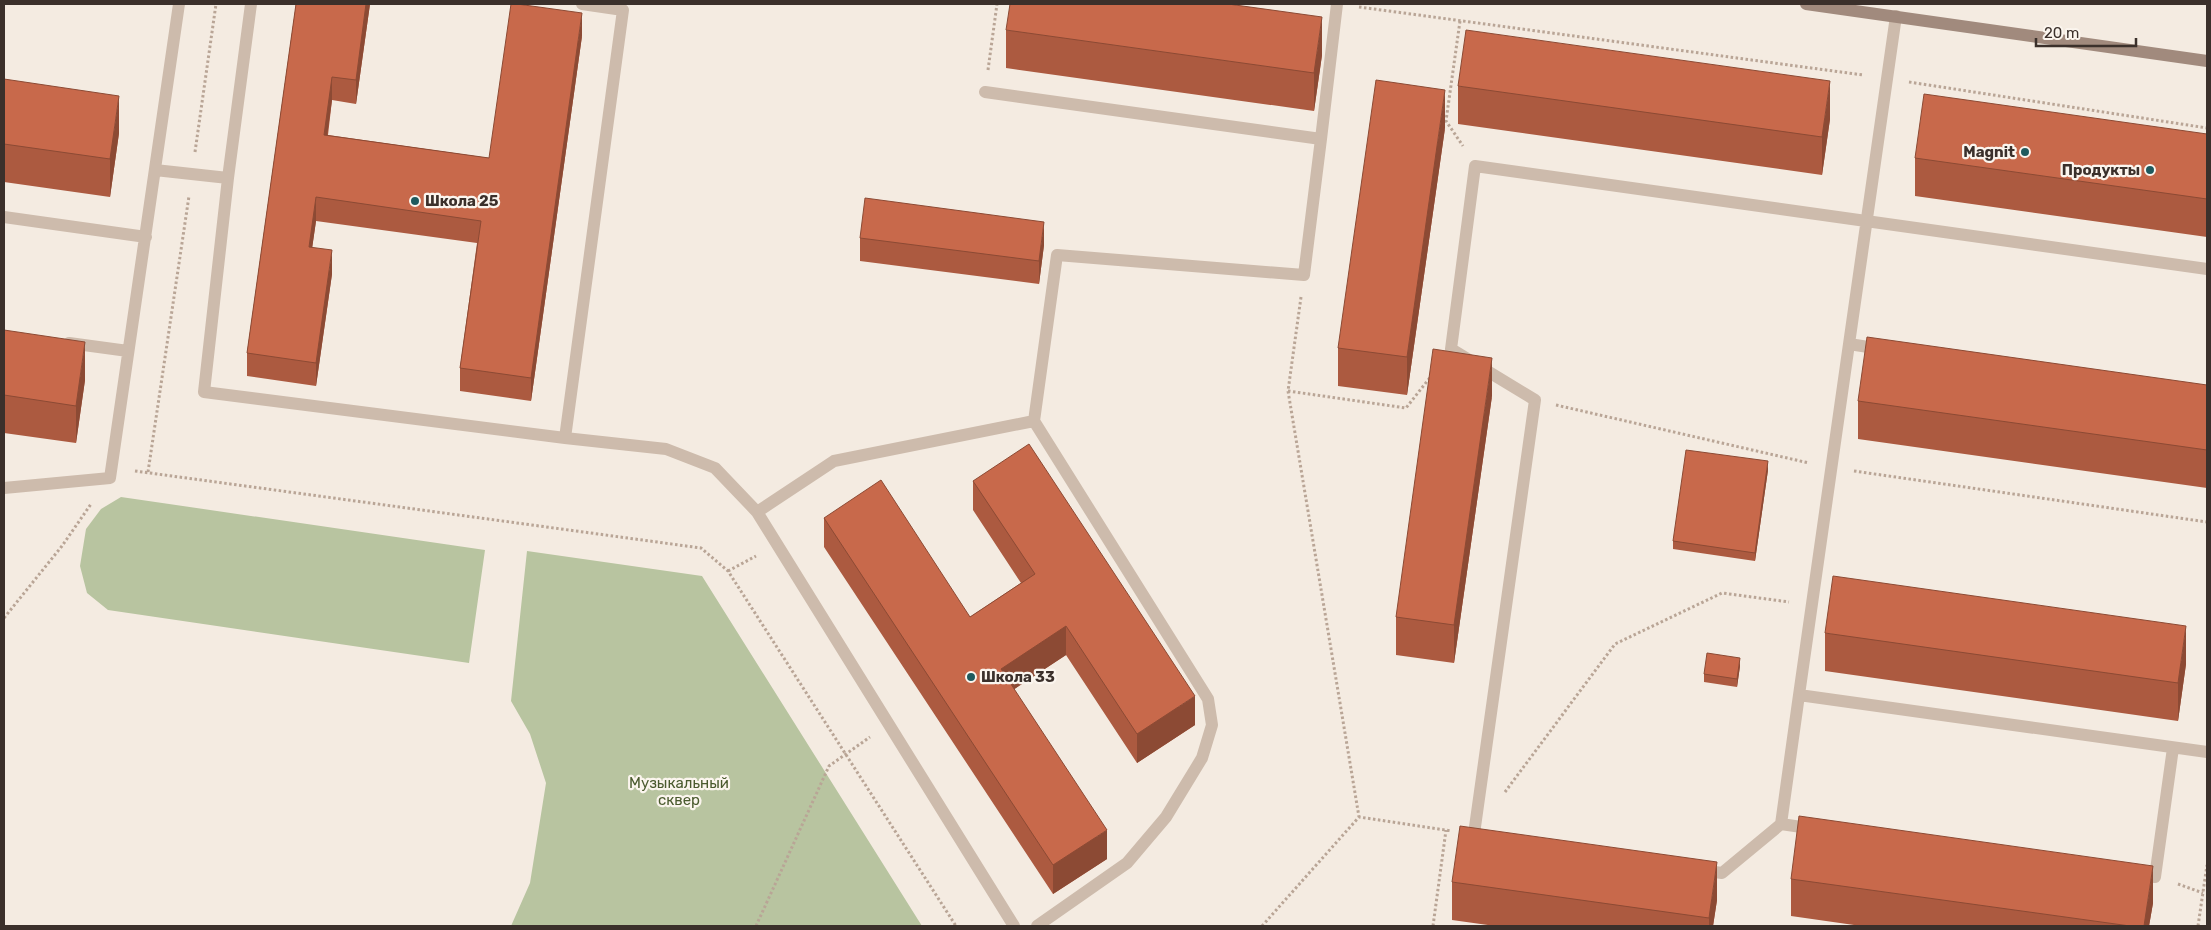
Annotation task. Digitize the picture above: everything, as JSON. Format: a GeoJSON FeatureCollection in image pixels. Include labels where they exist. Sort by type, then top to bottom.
{"type":"FeatureCollection","features":[{"type":"Feature","properties":{"kind":"main road"},"geometry":{"type":"LineString","coordinates":[[1806,4],[2207,62]]}},
{"type":"Feature","properties":{"kind":"lane"},"geometry":{"type":"LineString","coordinates":[[4,488],[110,478],[179,4]]}},
{"type":"Feature","properties":{"kind":"lane"},"geometry":{"type":"LineString","coordinates":[[251,4],[228,178],[204,392],[565,438],[666,448],[715,468],[757,512],[1014,926]]}},
{"type":"Feature","properties":{"kind":"lane"},"geometry":{"type":"LineString","coordinates":[[565,438],[623,10],[582,4]]}},
{"type":"Feature","properties":{"kind":"lane"},"geometry":{"type":"LineString","coordinates":[[1037,926],[1127,864],[1166,817],[1202,758],[1212,725],[1208,699],[1034,421],[1057,255],[1304,275],[1337,4]]}},
{"type":"Feature","properties":{"kind":"lane"},"geometry":{"type":"LineString","coordinates":[[1684,867],[1722,873],[1781,824],[1896,16]]}},
{"type":"Feature","properties":{"kind":"lane"},"geometry":{"type":"LineString","coordinates":[[984,92],[1321,139]]}},
{"type":"Feature","properties":{"kind":"lane"},"geometry":{"type":"LineString","coordinates":[[1503,838],[1474,834],[1535,400],[1451,349],[1475,166],[2207,270]]}},
{"type":"Feature","properties":{"kind":"lane"},"geometry":{"type":"LineString","coordinates":[[156,170],[228,178]]}},
{"type":"Feature","properties":{"kind":"lane"},"geometry":{"type":"LineString","coordinates":[[4,217],[146,237]]}},
{"type":"Feature","properties":{"kind":"lane"},"geometry":{"type":"LineString","coordinates":[[52,340],[128,351]]}},
{"type":"Feature","properties":{"kind":"lane"},"geometry":{"type":"LineString","coordinates":[[1849,344],[1897,351]]}},
{"type":"Feature","properties":{"kind":"lane"},"geometry":{"type":"LineString","coordinates":[[757,512],[834,462],[1034,421]]}},
{"type":"Feature","properties":{"kind":"lane"},"geometry":{"type":"LineString","coordinates":[[1799,695],[2207,752]]}},
{"type":"Feature","properties":{"kind":"lane"},"geometry":{"type":"LineString","coordinates":[[2125,872],[2155,877],[2173,748]]}},
{"type":"Feature","properties":{"kind":"lane"},"geometry":{"type":"LineString","coordinates":[[1781,824],[1830,831]]}},
{"type":"Feature","properties":{"kind":"path"},"geometry":{"type":"LineString","coordinates":[[148,472],[216,4]]}},
{"type":"Feature","properties":{"kind":"path"},"geometry":{"type":"LineString","coordinates":[[984,92],[997,4]]}},
{"type":"Feature","properties":{"kind":"path"},"geometry":{"type":"LineString","coordinates":[[1337,4],[1887,78],[2207,128]]}},
{"type":"Feature","properties":{"kind":"path"},"geometry":{"type":"LineString","coordinates":[[1460,20],[1446,121],[1475,166]]}},
{"type":"Feature","properties":{"kind":"path"},"geometry":{"type":"LineString","coordinates":[[1304,275],[1288,390],[1359,817]]}},
{"type":"Feature","properties":{"kind":"path"},"geometry":{"type":"LineString","coordinates":[[1288,390],[1406,408],[1451,349]]}},
{"type":"Feature","properties":{"kind":"path"},"geometry":{"type":"LineString","coordinates":[[1535,400],[1831,468],[2207,522]]}},
{"type":"Feature","properties":{"kind":"path"},"geometry":{"type":"LineString","coordinates":[[4,618],[62,546],[110,478],[125,471],[148,472],[701,548],[728,571],[956,926]]}},
{"type":"Feature","properties":{"kind":"path"},"geometry":{"type":"LineString","coordinates":[[728,571],[777,543]]}},
{"type":"Feature","properties":{"kind":"path"},"geometry":{"type":"LineString","coordinates":[[1504,794],[1615,644],[1722,593],[1812,605]]}},
{"type":"Feature","properties":{"kind":"path"},"geometry":{"type":"LineString","coordinates":[[756,926],[829,766],[889,725]]}},
{"type":"Feature","properties":{"kind":"path"},"geometry":{"type":"LineString","coordinates":[[1359,817],[1474,834]]}},
{"type":"Feature","properties":{"kind":"path"},"geometry":{"type":"LineString","coordinates":[[1262,926],[1359,817]]}},
{"type":"Feature","properties":{"kind":"path"},"geometry":{"type":"LineString","coordinates":[[1433,926],[1446,830]]}},
{"type":"Feature","properties":{"kind":"path"},"geometry":{"type":"LineString","coordinates":[[2198,926],[2207,865]]}},
{"type":"Feature","properties":{"kind":"green space"},"geometry":{"type":"Polygon","coordinates":[[[121,497],[485,550],[469,663],[108,610],[87,593],[80,566],[86,529],[101,509],[121,497]]]}},
{"type":"Feature","properties":{"kind":"green space","name":"Музыкальный сквер"},"geometry":{"type":"Polygon","coordinates":[[[527,551],[702,576],[922,926],[511,926],[530,883],[546,783],[530,734],[511,701],[527,551]]]}},
{"type":"Feature","properties":{"kind":"building","name":"Школа 25"},"geometry":{"type":"Polygon","coordinates":[[[296,4],[366,4],[356,80],[332,77],[324,135],[489,158],[511,4],[582,13],[531,378],[460,368],[481,221],[316,197],[309,247],[332,250],[316,363],[247,353],[296,4]]]}},
{"type":"Feature","properties":{"kind":"building"},"geometry":{"type":"Polygon","coordinates":[[[1010,4],[1228,4],[1322,17],[1314,73],[1006,30],[1010,4]]]}},
{"type":"Feature","properties":{"kind":"building"},"geometry":{"type":"Polygon","coordinates":[[[1466,30],[1830,81],[1822,137],[1458,86],[1466,30]]]}},
{"type":"Feature","properties":{"kind":"building"},"geometry":{"type":"Polygon","coordinates":[[[4,79],[119,96],[110,159],[4,144],[4,79]]]}},
{"type":"Feature","properties":{"kind":"building"},"geometry":{"type":"Polygon","coordinates":[[[1376,80],[1445,90],[1407,357],[1338,348],[1376,80]]]}},
{"type":"Feature","properties":{"kind":"building"},"geometry":{"type":"Polygon","coordinates":[[[1924,94],[2207,134],[2207,199],[1915,158],[1924,94]]]}},
{"type":"Feature","properties":{"kind":"building"},"geometry":{"type":"Polygon","coordinates":[[[865,198],[1044,222],[1039,261],[860,238],[865,198]]]}},
{"type":"Feature","properties":{"kind":"building"},"geometry":{"type":"Polygon","coordinates":[[[4,330],[85,342],[76,406],[4,395],[4,330]]]}},
{"type":"Feature","properties":{"kind":"building"},"geometry":{"type":"Polygon","coordinates":[[[1867,337],[2207,385],[2207,450],[1858,401],[1867,337]]]}},
{"type":"Feature","properties":{"kind":"building"},"geometry":{"type":"Polygon","coordinates":[[[1433,349],[1492,358],[1454,625],[1396,617],[1433,349]]]}},
{"type":"Feature","properties":{"kind":"building","name":"Школа 33"},"geometry":{"type":"Polygon","coordinates":[[[1029,444],[1195,696],[1137,734],[1066,626],[1001,669],[1107,830],[1053,865],[824,518],[881,480],[970,617],[1035,574],[973,481],[1029,444]]]}},
{"type":"Feature","properties":{"kind":"building"},"geometry":{"type":"Polygon","coordinates":[[[1686,450],[1768,461],[1755,553],[1673,541],[1686,450]]]}},
{"type":"Feature","properties":{"kind":"building"},"geometry":{"type":"Polygon","coordinates":[[[1833,576],[2186,626],[2178,683],[1825,633],[1833,576]]]}},
{"type":"Feature","properties":{"kind":"building"},"geometry":{"type":"Polygon","coordinates":[[[1707,653],[1740,658],[1737,679],[1704,674],[1707,653]]]}},
{"type":"Feature","properties":{"kind":"building"},"geometry":{"type":"Polygon","coordinates":[[[1799,816],[2153,866],[2144,926],[2130,926],[1791,879],[1799,816]]]}},
{"type":"Feature","properties":{"kind":"building"},"geometry":{"type":"Polygon","coordinates":[[[1460,826],[1717,862],[1709,918],[1452,882],[1460,826]]]}},
{"type":"Feature","properties":{"kind":"place","name":"Magnit"},"geometry":{"type":"Point","coordinates":[2025,152]}},
{"type":"Feature","properties":{"kind":"place","name":"Продукты"},"geometry":{"type":"Point","coordinates":[2150,170]}},
{"type":"Feature","properties":{"kind":"place","name":"Школа 25"},"geometry":{"type":"Point","coordinates":[415,201]}},
{"type":"Feature","properties":{"kind":"place","name":"Школа 33"},"geometry":{"type":"Point","coordinates":[971,677]}}]}
